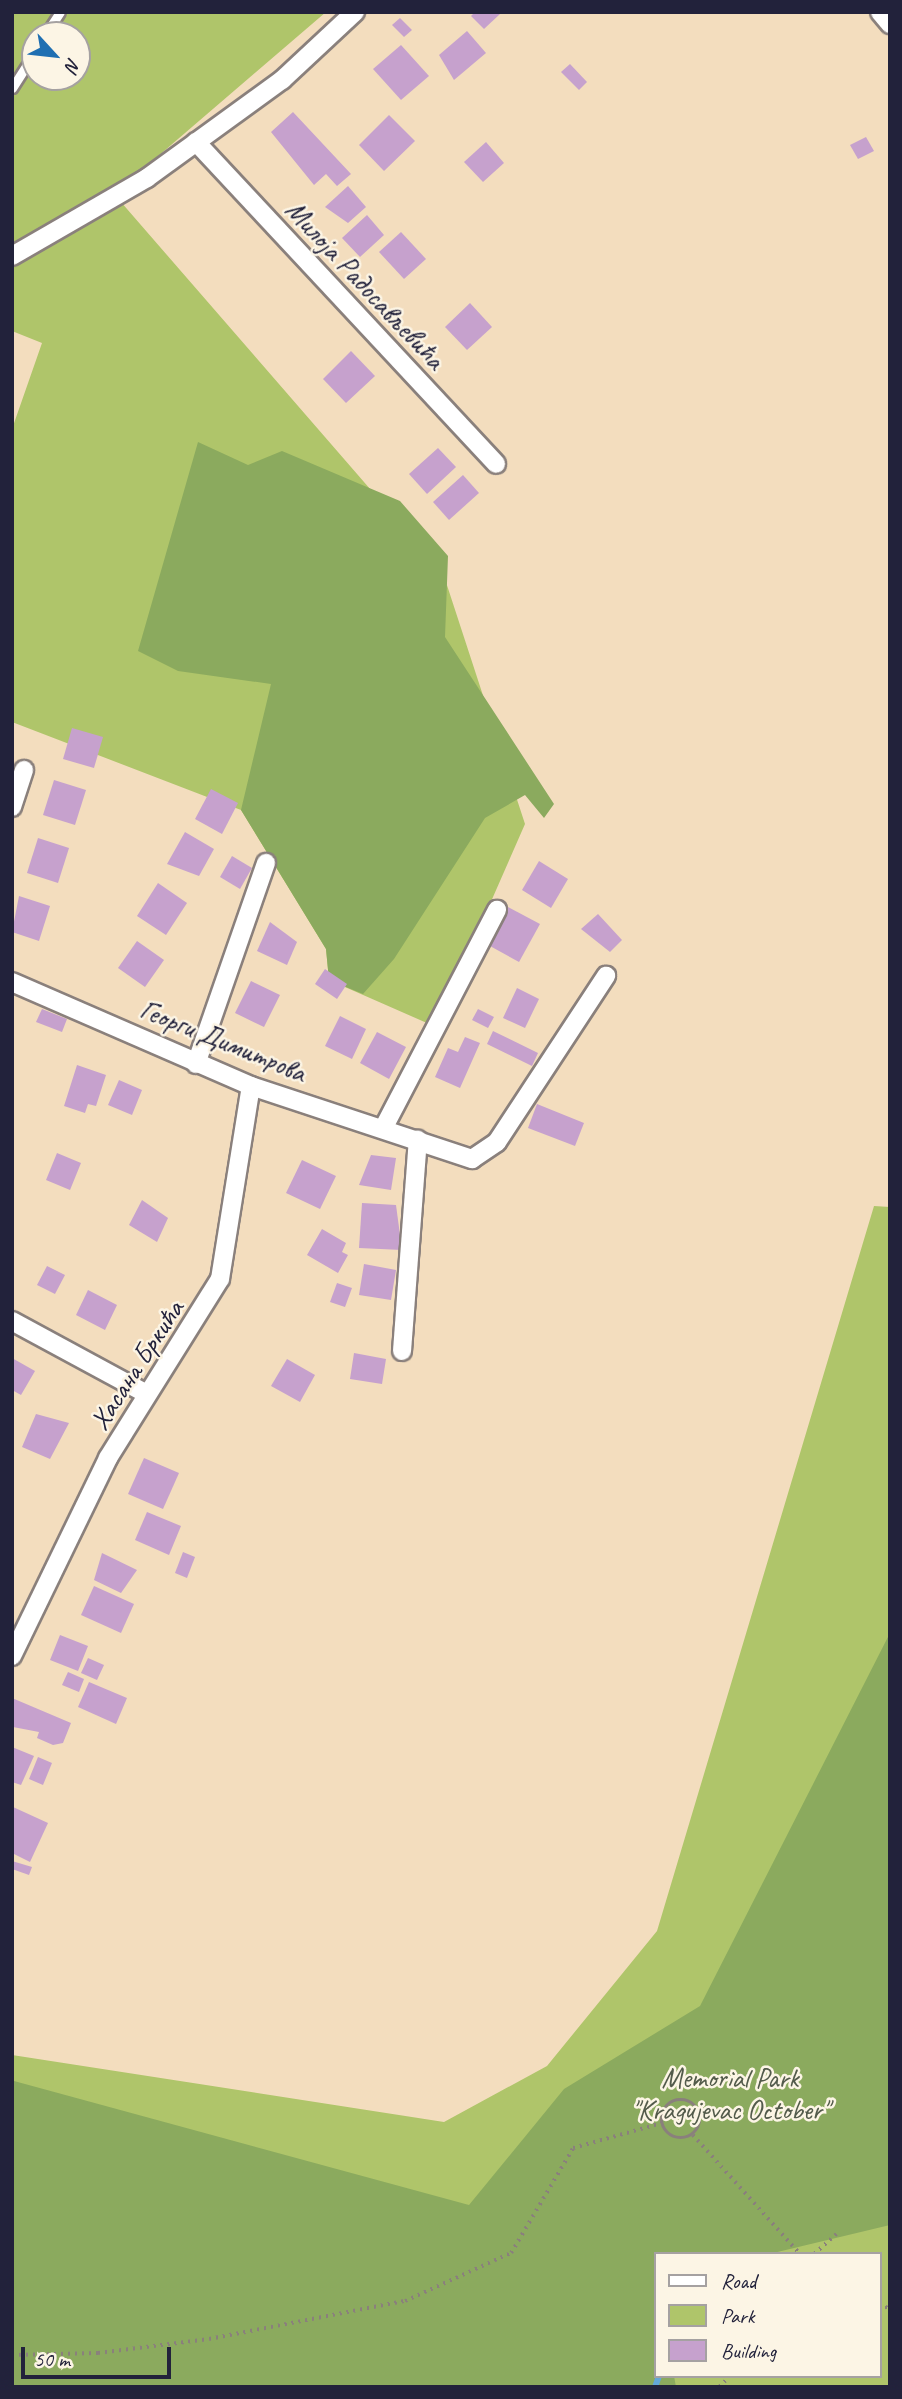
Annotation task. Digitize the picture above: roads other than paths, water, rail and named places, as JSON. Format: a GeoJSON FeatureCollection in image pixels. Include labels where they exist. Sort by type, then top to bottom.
{"type":"FeatureCollection","features":[{"type":"Feature","properties":{"kind":"street"},"geometry":{"type":"LineString","coordinates":[[12,256],[196,142],[282,80],[355,12]]}},
{"type":"Feature","properties":{"kind":"street"},"geometry":{"type":"LineString","coordinates":[[880,12],[890,24]]}},
{"type":"Feature","properties":{"kind":"street","name":"Милоја Радосављевића"},"geometry":{"type":"LineString","coordinates":[[196,142],[496,464]]}},
{"type":"Feature","properties":{"kind":"street"},"geometry":{"type":"LineString","coordinates":[[12,807],[24,770]]}},
{"type":"Feature","properties":{"kind":"street"},"geometry":{"type":"LineString","coordinates":[[196,1064],[266,863]]}},
{"type":"Feature","properties":{"kind":"street"},"geometry":{"type":"LineString","coordinates":[[384,1127],[497,910]]}},
{"type":"Feature","properties":{"kind":"street","name":"Георги Димитрова"},"geometry":{"type":"LineString","coordinates":[[12,982],[251,1086],[384,1127],[457,1157],[484,1154],[606,976]]}},
{"type":"Feature","properties":{"kind":"street","name":"Хасана Бркића"},"geometry":{"type":"LineString","coordinates":[[12,1656],[108,1458],[220,1279],[251,1086]]}},
{"type":"Feature","properties":{"kind":"street"},"geometry":{"type":"LineString","coordinates":[[402,1351],[418,1140]]}},
{"type":"Feature","properties":{"kind":"street"},"geometry":{"type":"LineString","coordinates":[[12,1321],[147,1394]]}},
{"type":"Feature","properties":{"kind":"waterway"},"geometry":{"type":"LineString","coordinates":[[655,2387],[658,2378]]}},
{"type":"Feature","properties":{"kind":"park label","name":"Memorial Park \"Kragujevac October\""},"geometry":{"type":"Point","coordinates":[730,2094]}}]}
